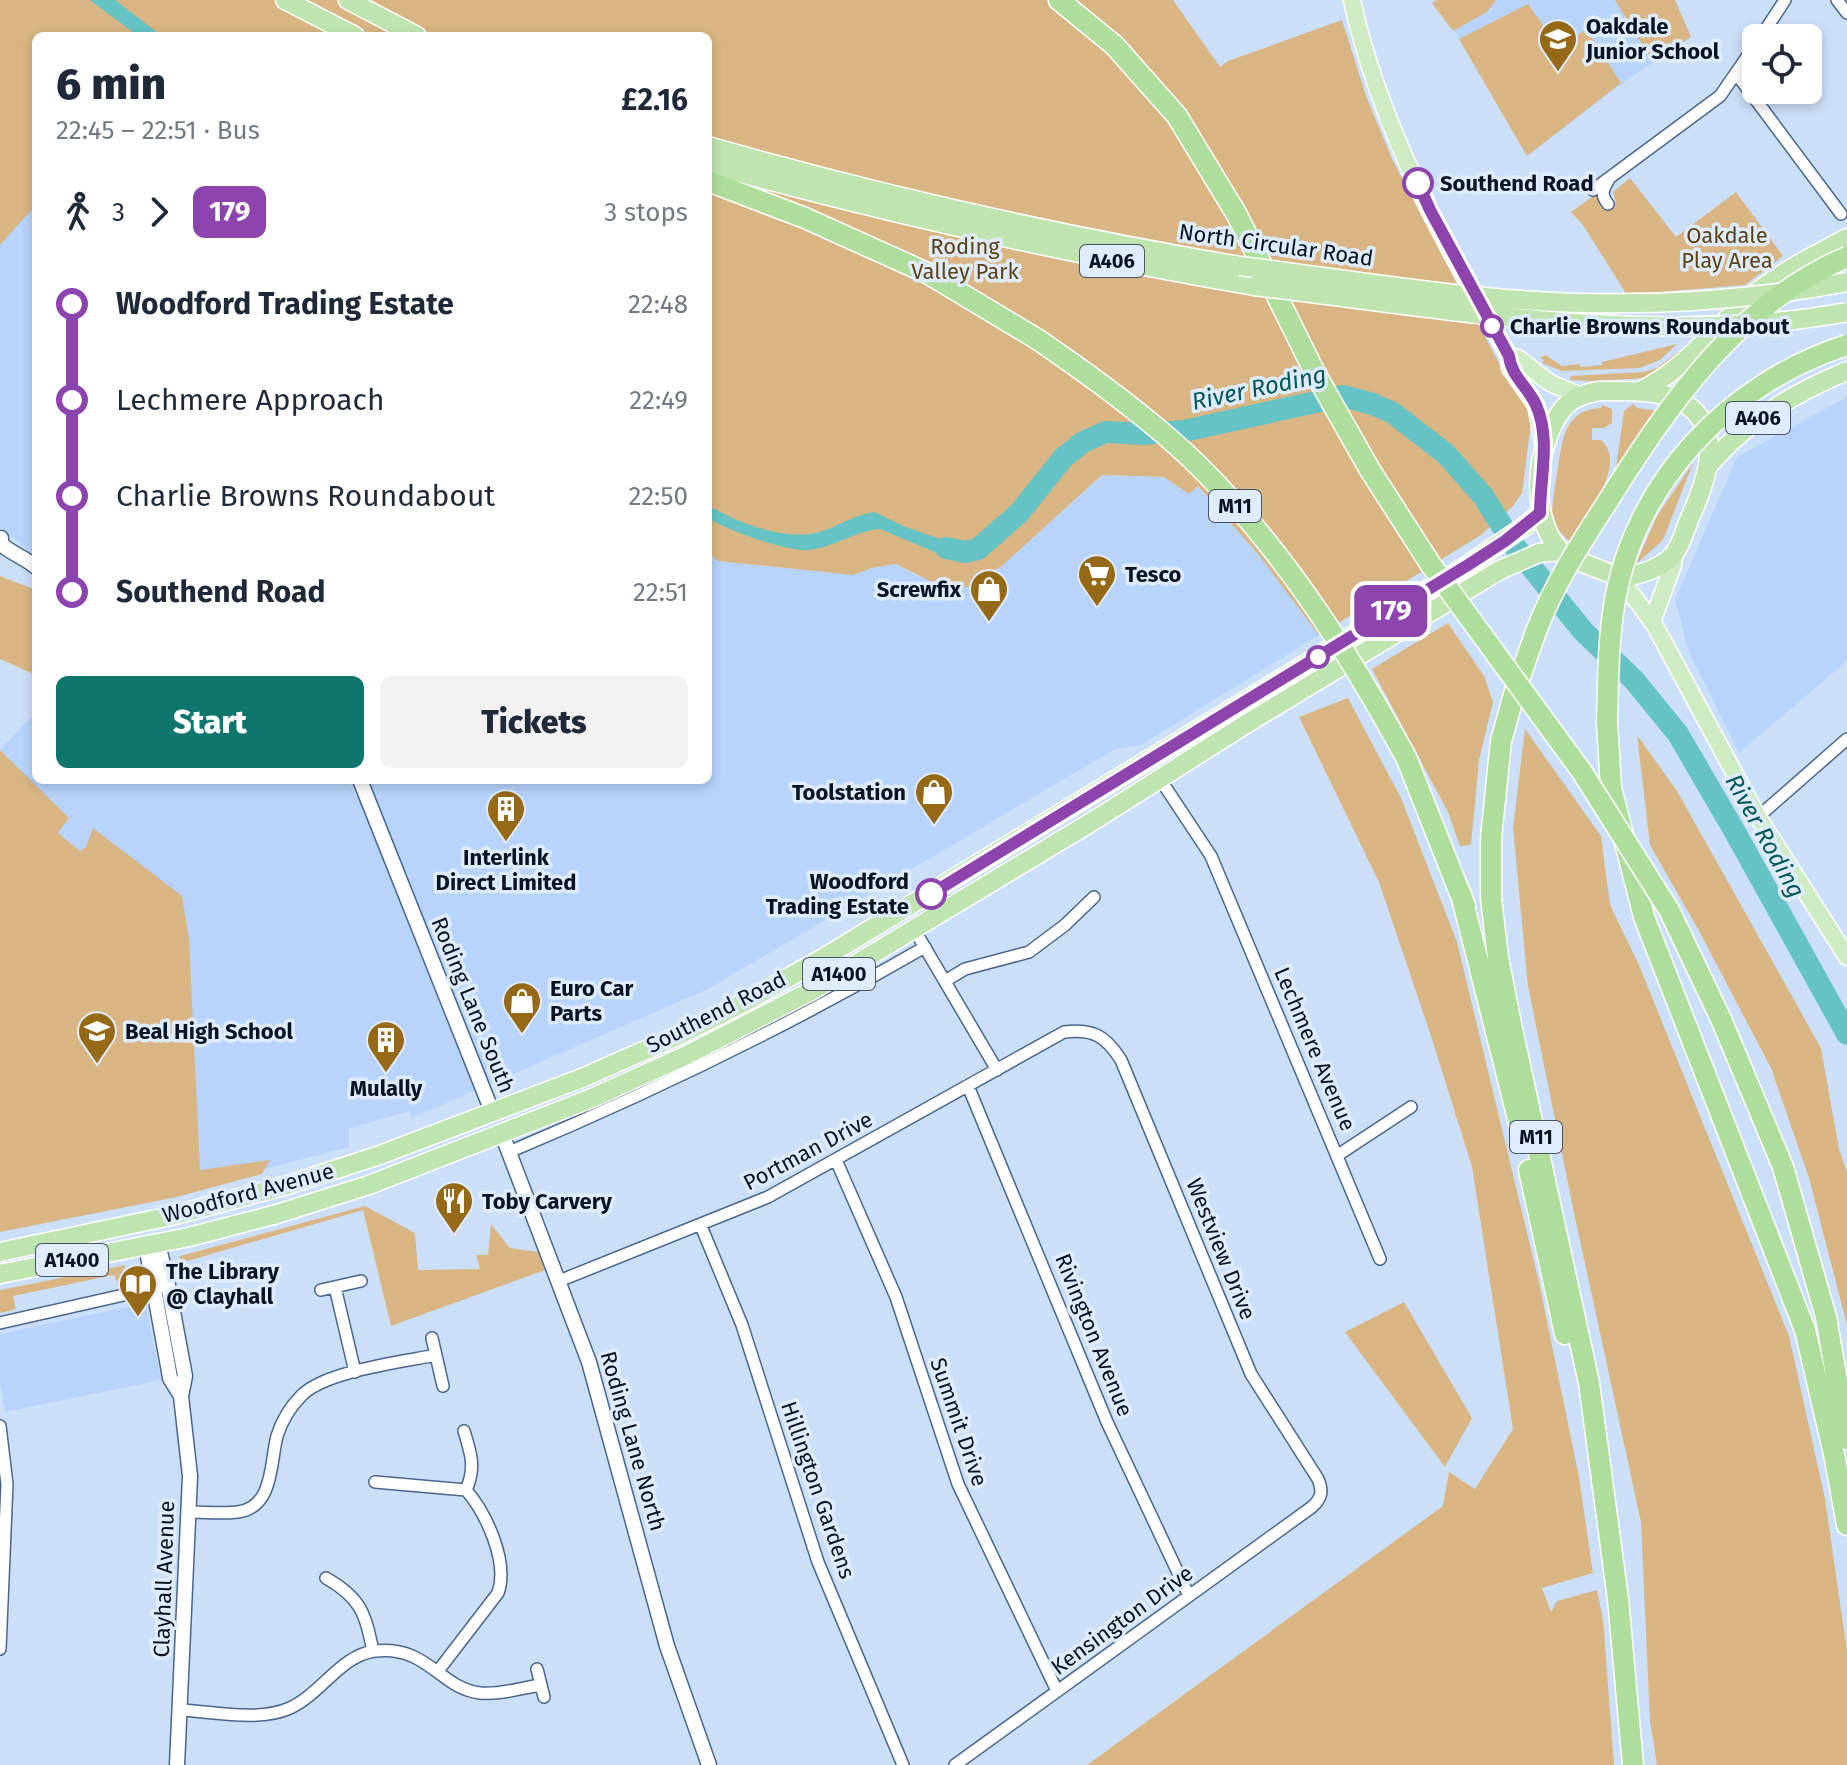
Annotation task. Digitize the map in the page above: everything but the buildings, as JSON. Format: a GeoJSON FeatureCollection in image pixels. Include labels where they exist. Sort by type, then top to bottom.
{"type":"FeatureCollection","features":[{"type":"Feature","properties":{"kind":"highway"},"geometry":{"type":"LineString","coordinates":[[285,0],[347,32]]}},
{"type":"Feature","properties":{"kind":"highway"},"geometry":{"type":"LineString","coordinates":[[348,0],[409,32]]}},
{"type":"Feature","properties":{"kind":"highway"},"geometry":{"type":"LineString","coordinates":[[1059,0],[1114,45],[1177,116],[1237,215],[1294,334],[1341,421],[1400,519],[1582,772],[1661,898],[1721,1019],[1783,1167],[1826,1317],[1846,1516]]}},
{"type":"Feature","properties":{"kind":"highway","name":"North Circular Road"},"geometry":{"type":"LineString","coordinates":[[712,147],[975,215],[1110,243],[1240,266],[1500,298],[1587,303],[1718,298],[1847,282]]}},
{"type":"Feature","properties":{"kind":"highway","name":"North Circular Road"},"geometry":{"type":"LineString","coordinates":[[712,165],[971,231],[1121,263],[1254,286],[1589,323],[1712,327],[1770,323],[1847,312]]}},
{"type":"Feature","properties":{"kind":"highway","name":"M11"},"geometry":{"type":"LineString","coordinates":[[712,183],[805,218],[927,273],[1037,339],[1138,413],[1182,450],[1268,545],[1327,624],[1406,757],[1461,894],[1508,1037],[1561,1245]]}},
{"type":"Feature","properties":{"kind":"highway"},"geometry":{"type":"LineString","coordinates":[[1640,391],[1661,381],[1687,359],[1760,289],[1847,238]]}},
{"type":"Feature","properties":{"kind":"highway","name":"M11"},"geometry":{"type":"LineString","coordinates":[[1633,1765],[1618,1599],[1589,1383],[1498,958],[1491,898],[1491,838],[1501,741],[1515,691],[1554,591],[1637,455],[1708,361],[1742,325],[1801,280],[1847,257]]}},
{"type":"Feature","properties":{"kind":"highway"},"geometry":{"type":"LineString","coordinates":[[1841,1446],[1805,1330],[1644,917],[1611,788],[1607,723],[1616,595],[1637,528],[1659,485],[1724,413],[1768,380],[1827,351],[1847,345]]}},
{"type":"Feature","properties":{"kind":"highway","name":"A406"},"geometry":{"type":"LineString","coordinates":[[1710,464],[1728,442],[1752,422],[1847,371]]}},
{"type":"Feature","properties":{"kind":"highway"},"geometry":{"type":"LineString","coordinates":[[1600,391],[1640,391],[1684,403],[1696,414],[1709,441],[1710,464],[1693,513],[1674,553],[1640,574],[1619,577],[1561,551],[1540,513],[1544,448],[1563,409],[1581,396],[1600,391]]}},
{"type":"Feature","properties":{"kind":"highway","name":"Southend Road"},"geometry":{"type":"LineString","coordinates":[[493,1114],[677,1036],[825,957],[1505,541],[1540,513]]}},
{"type":"Feature","properties":{"kind":"highway","name":"Southend Road"},"geometry":{"type":"LineString","coordinates":[[502,1134],[592,1098],[700,1049],[813,990],[1518,561],[1539,553],[1561,551]]}},
{"type":"Feature","properties":{"kind":"highway","name":"M11"},"geometry":{"type":"LineString","coordinates":[[1461,894],[1522,1135],[1609,1530]]}},
{"type":"Feature","properties":{"kind":"highway","name":"Woodford Avenue"},"geometry":{"type":"LineString","coordinates":[[7,1251],[157,1219],[288,1185],[493,1114]]}},
{"type":"Feature","properties":{"kind":"highway","name":"Woodford Avenue"},"geometry":{"type":"LineString","coordinates":[[0,1274],[189,1237],[277,1214],[369,1185],[502,1134]]}},
{"type":"Feature","properties":{"kind":"highway"},"geometry":{"type":"LineString","coordinates":[[7,1251],[47,1253],[135,1236],[152,1243],[157,1219]]}},
{"type":"Feature","properties":{"kind":"main road"},"geometry":{"type":"LineString","coordinates":[[1352,0],[1371,69],[1394,128],[1430,210],[1509,356],[1510,368],[1536,405],[1544,448]]}},
{"type":"Feature","properties":{"kind":"main road"},"geometry":{"type":"LineString","coordinates":[[1509,356],[1518,358],[1550,383],[1581,396]]}},
{"type":"Feature","properties":{"kind":"main road"},"geometry":{"type":"LineString","coordinates":[[1652,622],[1673,565],[1674,553]]}},
{"type":"Feature","properties":{"kind":"main road"},"geometry":{"type":"LineString","coordinates":[[1619,577],[1652,622],[1758,817],[1847,957]]}},
{"type":"Feature","properties":{"kind":"street"},"geometry":{"type":"LineString","coordinates":[[1769,24],[1785,0]]}},
{"type":"Feature","properties":{"kind":"street"},"geometry":{"type":"LineString","coordinates":[[1837,0],[1847,13]]}},
{"type":"Feature","properties":{"kind":"street"},"geometry":{"type":"LineString","coordinates":[[1593,190],[1720,96],[1742,65]]}},
{"type":"Feature","properties":{"kind":"street"},"geometry":{"type":"LineString","coordinates":[[1735,76],[1743,82],[1841,214]]}},
{"type":"Feature","properties":{"kind":"street"},"geometry":{"type":"LineString","coordinates":[[1608,180],[1603,190],[1608,204]]}},
{"type":"Feature","properties":{"kind":"street"},"geometry":{"type":"LineString","coordinates":[[1828,218],[1833,209],[1832,202]]}},
{"type":"Feature","properties":{"kind":"street"},"geometry":{"type":"LineString","coordinates":[[0,537],[1,544],[13,555],[21,555],[32,564]]}},
{"type":"Feature","properties":{"kind":"street"},"geometry":{"type":"LineString","coordinates":[[1758,817],[1847,739]]}},
{"type":"Feature","properties":{"kind":"street","name":"Lechmere Avenue"},"geometry":{"type":"LineString","coordinates":[[1160,779],[1211,856],[1380,1259]]}},
{"type":"Feature","properties":{"kind":"street","name":"Roding Lane South"},"geometry":{"type":"LineString","coordinates":[[362,784],[493,1114]]}},
{"type":"Feature","properties":{"kind":"street"},"geometry":{"type":"LineString","coordinates":[[945,981],[965,969],[1029,952],[1065,925],[1094,897]]}},
{"type":"Feature","properties":{"kind":"street"},"geometry":{"type":"LineString","coordinates":[[914,929],[997,1070]]}},
{"type":"Feature","properties":{"kind":"street","name":"Southend Road"},"geometry":{"type":"LineString","coordinates":[[509,1152],[620,1106],[734,1051],[838,998],[925,947]]}},
{"type":"Feature","properties":{"kind":"street","name":"Westview Drive"},"geometry":{"type":"LineString","coordinates":[[1064,1032],[1083,1030],[1100,1036],[1113,1046],[1121,1060],[1251,1374],[1321,1486],[1318,1501],[1312,1507]]}},
{"type":"Feature","properties":{"kind":"street","name":"Portman Drive"},"geometry":{"type":"LineString","coordinates":[[559,1281],[768,1197],[1064,1032]]}},
{"type":"Feature","properties":{"kind":"street","name":"Rivington Avenue"},"geometry":{"type":"LineString","coordinates":[[968,1086],[1107,1422],[1189,1596]]}},
{"type":"Feature","properties":{"kind":"street"},"geometry":{"type":"LineString","coordinates":[[1338,1155],[1411,1107]]}},
{"type":"Feature","properties":{"kind":"street","name":"Roding Lane North"},"geometry":{"type":"LineString","coordinates":[[502,1134],[589,1362],[667,1646],[709,1765]]}},
{"type":"Feature","properties":{"kind":"street","name":"Summit Drive"},"geometry":{"type":"LineString","coordinates":[[836,1160],[896,1297],[958,1484],[1057,1691]]}},
{"type":"Feature","properties":{"kind":"street","name":"Hillington Gardens"},"geometry":{"type":"LineString","coordinates":[[701,1226],[742,1325],[814,1551],[903,1765]]}},
{"type":"Feature","properties":{"kind":"street","name":"Clayhall Avenue"},"geometry":{"type":"LineString","coordinates":[[152,1243],[160,1252],[170,1378],[181,1396],[190,1476],[177,1765]]}},
{"type":"Feature","properties":{"kind":"street"},"geometry":{"type":"LineString","coordinates":[[321,1290],[361,1281]]}},
{"type":"Feature","properties":{"kind":"street"},"geometry":{"type":"LineString","coordinates":[[0,1323],[161,1286]]}},
{"type":"Feature","properties":{"kind":"street"},"geometry":{"type":"LineString","coordinates":[[335,1287],[355,1372]]}},
{"type":"Feature","properties":{"kind":"street"},"geometry":{"type":"LineString","coordinates":[[432,1338],[443,1386]]}},
{"type":"Feature","properties":{"kind":"street"},"geometry":{"type":"LineString","coordinates":[[189,1512],[239,1512],[252,1507],[266,1492],[285,1414],[304,1393],[327,1380],[436,1355]]}},
{"type":"Feature","properties":{"kind":"street"},"geometry":{"type":"LineString","coordinates":[[0,1426],[7,1484],[0,1649]]}},
{"type":"Feature","properties":{"kind":"street"},"geometry":{"type":"LineString","coordinates":[[464,1431],[472,1458],[473,1475],[466,1490]]}},
{"type":"Feature","properties":{"kind":"street"},"geometry":{"type":"LineString","coordinates":[[375,1482],[466,1490],[479,1505],[502,1566],[498,1593],[438,1671]]}},
{"type":"Feature","properties":{"kind":"street","name":"Kensington Drive"},"geometry":{"type":"LineString","coordinates":[[955,1765],[1312,1507]]}},
{"type":"Feature","properties":{"kind":"street"},"geometry":{"type":"LineString","coordinates":[[326,1578],[357,1600],[365,1617],[373,1651]]}},
{"type":"Feature","properties":{"kind":"street"},"geometry":{"type":"LineString","coordinates":[[181,1710],[276,1713],[312,1695],[342,1668],[373,1651],[401,1650],[425,1661],[459,1686],[479,1693],[541,1685]]}},
{"type":"Feature","properties":{"kind":"street"},"geometry":{"type":"LineString","coordinates":[[537,1669],[544,1697]]}},
{"type":"Feature","properties":{"kind":"shaded area"},"geometry":{"type":"Polygon","coordinates":[[[90,0],[115,0],[157,32],[133,32],[90,0]]]}},
{"type":"Feature","properties":{"kind":"shaded area","name":"Oakdale Junior School"},"geometry":{"type":"Polygon","coordinates":[[[1437,0],[1675,0],[1691,37],[1621,84],[1527,156],[1457,35],[1432,3],[1437,0]]]}},
{"type":"Feature","properties":{"kind":"shaded area"},"geometry":{"type":"Polygon","coordinates":[[[32,209],[32,554],[0,527],[0,245],[32,209]]]}},
{"type":"Feature","properties":{"kind":"shaded area"},"geometry":{"type":"Polygon","coordinates":[[[1847,397],[1847,661],[1739,753],[1689,652],[1675,600],[1737,457],[1847,397]]]}},
{"type":"Feature","properties":{"kind":"shaded area"},"geometry":{"type":"Polygon","coordinates":[[[1103,475],[1164,477],[1189,494],[1197,486],[1258,554],[1319,635],[1141,745],[1115,749],[708,989],[412,1118],[409,1111],[349,1129],[349,1147],[200,1186],[0,1222],[0,750],[32,716],[32,784],[351,784],[356,797],[374,794],[370,784],[712,784],[712,556],[719,561],[853,575],[896,564],[920,577],[968,587],[1003,565],[1103,475]]]}},
{"type":"Feature","properties":{"kind":"shaded area"},"geometry":{"type":"Polygon","coordinates":[[[712,507],[732,518],[774,532],[803,535],[875,512],[903,526],[949,542],[966,544],[979,558],[949,558],[880,529],[817,549],[798,550],[742,534],[712,520],[712,507]]]}},
{"type":"Feature","properties":{"kind":"shaded area"},"geometry":{"type":"Polygon","coordinates":[[[145,1303],[161,1380],[5,1412],[0,1382],[0,1334],[145,1303]]]}},
{"type":"Feature","properties":{"kind":"green space","name":"Roding Valley Park"},"geometry":{"type":"Polygon","coordinates":[[[0,0],[1173,0],[1220,67],[1228,61],[1342,20],[1366,96],[1392,159],[1502,369],[1527,404],[1531,423],[1522,493],[1513,506],[1481,535],[1319,635],[1258,554],[1198,486],[1189,494],[1164,477],[1102,475],[1003,565],[968,587],[944,588],[896,564],[853,575],[718,561],[712,556],[712,32],[32,32],[32,209],[0,245],[0,0]]]}},
{"type":"Feature","properties":{"kind":"green space"},"geometry":{"type":"Polygon","coordinates":[[[1437,0],[1496,0],[1487,12],[1453,31],[1432,3],[1437,0]]]}},
{"type":"Feature","properties":{"kind":"green space"},"geometry":{"type":"Polygon","coordinates":[[[1615,0],[1675,0],[1691,37],[1653,62],[1615,0]]]}},
{"type":"Feature","properties":{"kind":"green space"},"geometry":{"type":"Polygon","coordinates":[[[1528,4],[1556,43],[1563,44],[1587,29],[1621,83],[1527,156],[1459,39],[1528,4]]]}},
{"type":"Feature","properties":{"kind":"green space","name":"Oakdale Play Area"},"geometry":{"type":"Polygon","coordinates":[[[1630,178],[1676,237],[1736,192],[1783,256],[1745,285],[1627,295],[1583,225],[1571,212],[1595,195],[1607,210],[1616,202],[1613,192],[1630,178]]]}},
{"type":"Feature","properties":{"kind":"green space"},"geometry":{"type":"Polygon","coordinates":[[[1677,344],[1660,360],[1640,368],[1562,371],[1542,363],[1544,360],[1540,358],[1546,355],[1562,366],[1602,365],[1602,362],[1677,344]]]}},
{"type":"Feature","properties":{"kind":"green space"},"geometry":{"type":"Polygon","coordinates":[[[1679,351],[1682,354],[1647,378],[1570,380],[1571,376],[1644,372],[1657,368],[1679,351]]]}},
{"type":"Feature","properties":{"kind":"green space"},"geometry":{"type":"Polygon","coordinates":[[[1633,404],[1637,408],[1658,411],[1616,468],[1624,411],[1633,404]]]}},
{"type":"Feature","properties":{"kind":"green space"},"geometry":{"type":"Polygon","coordinates":[[[1602,405],[1612,409],[1612,423],[1604,428],[1592,428],[1592,440],[1601,440],[1608,450],[1610,463],[1607,477],[1570,542],[1555,527],[1552,519],[1561,447],[1573,420],[1602,405]]]}},
{"type":"Feature","properties":{"kind":"green space"},"geometry":{"type":"Polygon","coordinates":[[[1693,463],[1663,540],[1636,564],[1657,516],[1693,463]]]}},
{"type":"Feature","properties":{"kind":"green space"},"geometry":{"type":"Polygon","coordinates":[[[0,576],[32,588],[32,673],[0,659],[0,576]]]}},
{"type":"Feature","properties":{"kind":"green space"},"geometry":{"type":"Polygon","coordinates":[[[1448,623],[1484,676],[1493,702],[1479,760],[1471,845],[1460,846],[1448,812],[1372,669],[1448,623]]]}},
{"type":"Feature","properties":{"kind":"green space"},"geometry":{"type":"Polygon","coordinates":[[[1348,698],[1401,798],[1457,942],[1540,1287],[1579,1477],[1593,1573],[1542,1588],[1551,1612],[1557,1601],[1597,1590],[1603,1619],[1614,1765],[1087,1765],[1443,1506],[1449,1472],[1475,1489],[1513,1429],[1472,1167],[1379,882],[1299,717],[1348,698]]]}},
{"type":"Feature","properties":{"kind":"green space"},"geometry":{"type":"Polygon","coordinates":[[[1525,729],[1601,836],[1610,905],[1639,965],[1789,1336],[1825,1499],[1847,1651],[1847,1765],[1657,1765],[1650,1721],[1641,1522],[1528,986],[1513,828],[1525,729]]]}},
{"type":"Feature","properties":{"kind":"green space"},"geometry":{"type":"Polygon","coordinates":[[[1637,735],[1677,791],[1821,1048],[1839,1149],[1847,1172],[1847,1325],[1809,1178],[1771,1068],[1650,845],[1637,735]]]}},
{"type":"Feature","properties":{"kind":"green space","name":"Beal High School"},"geometry":{"type":"Polygon","coordinates":[[[0,750],[69,818],[58,833],[80,851],[86,847],[93,828],[182,896],[189,939],[200,1170],[270,1160],[262,1174],[177,1197],[0,1232],[0,750]]]}},
{"type":"Feature","properties":{"kind":"green space"},"geometry":{"type":"Polygon","coordinates":[[[365,1206],[415,1233],[418,1270],[480,1269],[476,1255],[488,1255],[491,1224],[510,1248],[539,1252],[545,1270],[391,1326],[363,1210],[184,1262],[177,1271],[180,1256],[365,1206]]]}},
{"type":"Feature","properties":{"kind":"green space"},"geometry":{"type":"Polygon","coordinates":[[[126,1265],[117,1282],[114,1275],[13,1296],[16,1309],[0,1313],[0,1290],[126,1265]]]}},
{"type":"Feature","properties":{"kind":"green space"},"geometry":{"type":"Polygon","coordinates":[[[1404,1302],[1472,1418],[1445,1467],[1345,1332],[1404,1302]]]}},
{"type":"Feature","properties":{"kind":"waterway","name":"River Roding"},"geometry":{"type":"LineString","coordinates":[[946,548],[965,552],[978,549],[1019,513],[1063,458],[1083,442],[1106,432],[1143,434],[1184,431],[1343,396],[1393,413],[1446,454],[1483,496],[1516,548],[1583,631],[1634,680],[1678,734],[1847,1034]]}},
{"type":"Feature","properties":{"kind":"bus line","name":"179"},"geometry":{"type":"LineString","coordinates":[[931,894],[1468,565],[1540,513],[1544,448],[1536,405],[1510,368],[1509,356],[1418,183]]}},
{"type":"Feature","properties":{"kind":"place","name":"Oakdale Junior School"},"geometry":{"type":"Point","coordinates":[1558,73]}},
{"type":"Feature","properties":{"kind":"place","name":"Southend Road"},"geometry":{"type":"Point","coordinates":[1418,183]}},
{"type":"Feature","properties":{"kind":"place","name":"Charlie Browns Roundabout"},"geometry":{"type":"Point","coordinates":[1492,326]}},
{"type":"Feature","properties":{"kind":"place","name":"Tesco"},"geometry":{"type":"Point","coordinates":[1097,608]}},
{"type":"Feature","properties":{"kind":"place","name":"Screwfix"},"geometry":{"type":"Point","coordinates":[989,623]}},
{"type":"Feature","properties":{"kind":"place","name":"Toolstation"},"geometry":{"type":"Point","coordinates":[934,826]}},
{"type":"Feature","properties":{"kind":"place","name":"Interlink Direct Limited"},"geometry":{"type":"Point","coordinates":[506,843]}},
{"type":"Feature","properties":{"kind":"place","name":"Woodford Trading Estate"},"geometry":{"type":"Point","coordinates":[931,894]}},
{"type":"Feature","properties":{"kind":"place","name":"Euro Car Parts"},"geometry":{"type":"Point","coordinates":[522,1035]}},
{"type":"Feature","properties":{"kind":"place","name":"Beal High School"},"geometry":{"type":"Point","coordinates":[97,1065]}},
{"type":"Feature","properties":{"kind":"place","name":"Mulally"},"geometry":{"type":"Point","coordinates":[386,1074]}},
{"type":"Feature","properties":{"kind":"place","name":"Toby Carvery"},"geometry":{"type":"Point","coordinates":[454,1235]}},
{"type":"Feature","properties":{"kind":"place","name":"The Library @ Clayhall"},"geometry":{"type":"Point","coordinates":[138,1318]}}]}
